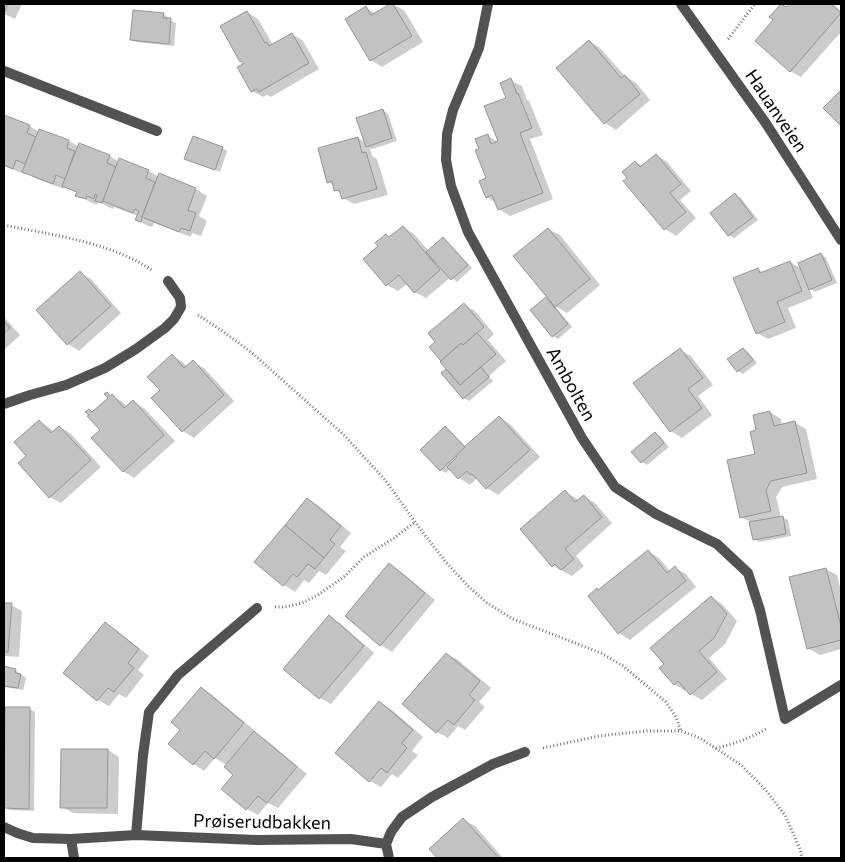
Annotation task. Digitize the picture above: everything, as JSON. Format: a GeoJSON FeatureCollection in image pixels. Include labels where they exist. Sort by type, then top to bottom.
{"type":"FeatureCollection","features":[{"type":"Feature","properties":{"kind":"street","name":"Ambolten"},"geometry":{"type":"LineString","coordinates":[[488,4],[479,48],[452,110],[447,134],[446,160],[451,186],[468,232],[582,438],[615,487],[656,514],[717,544],[748,574],[760,610],[785,719]]}},
{"type":"Feature","properties":{"kind":"street","name":"Hauanveien"},"geometry":{"type":"LineString","coordinates":[[681,4],[765,122],[841,240]]}},
{"type":"Feature","properties":{"kind":"street"},"geometry":{"type":"LineString","coordinates":[[4,71],[158,131]]}},
{"type":"Feature","properties":{"kind":"street"},"geometry":{"type":"LineString","coordinates":[[4,404],[66,385],[105,368],[165,328],[174,319],[181,307],[180,298],[168,281]]}},
{"type":"Feature","properties":{"kind":"street"},"geometry":{"type":"LineString","coordinates":[[136,835],[149,712],[178,675],[257,608]]}},
{"type":"Feature","properties":{"kind":"street"},"geometry":{"type":"LineString","coordinates":[[785,719],[841,685]]}},
{"type":"Feature","properties":{"kind":"street"},"geometry":{"type":"LineString","coordinates":[[389,858],[386,844],[391,832],[402,817],[432,797],[494,764],[524,752]]}},
{"type":"Feature","properties":{"kind":"street","name":"Prøiserudbakken"},"geometry":{"type":"LineString","coordinates":[[4,827],[33,838],[71,839],[136,835],[257,840],[352,839],[386,844]]}},
{"type":"Feature","properties":{"kind":"street"},"geometry":{"type":"LineString","coordinates":[[71,839],[74,858]]}},
{"type":"Feature","properties":{"kind":"path"},"geometry":{"type":"LineString","coordinates":[[717,54],[755,4]]}},
{"type":"Feature","properties":{"kind":"path"},"geometry":{"type":"LineString","coordinates":[[4,225],[77,240],[113,251],[145,266],[168,281]]}},
{"type":"Feature","properties":{"kind":"path"},"geometry":{"type":"LineString","coordinates":[[181,307],[203,318],[251,352],[344,435],[386,481],[445,561],[487,603],[513,619],[601,653],[622,666],[666,702],[676,717],[681,731]]}},
{"type":"Feature","properties":{"kind":"path"},"geometry":{"type":"LineString","coordinates":[[257,608],[285,607],[318,595],[345,576],[364,557],[415,522]]}},
{"type":"Feature","properties":{"kind":"path"},"geometry":{"type":"LineString","coordinates":[[716,748],[731,745],[753,736],[785,719]]}},
{"type":"Feature","properties":{"kind":"path"},"geometry":{"type":"LineString","coordinates":[[524,752],[599,736],[648,731],[681,731],[700,738],[740,765],[764,788],[785,815],[800,848],[802,858]]}},
{"type":"Feature","properties":{"kind":"building"},"geometry":{"type":"Polygon","coordinates":[[[4,4],[8,4],[4,14],[4,4]]]}},
{"type":"Feature","properties":{"kind":"building"},"geometry":{"type":"Polygon","coordinates":[[[393,4],[412,36],[370,61],[345,19],[366,6],[371,15],[393,4]]]}},
{"type":"Feature","properties":{"kind":"building"},"geometry":{"type":"Polygon","coordinates":[[[781,4],[786,7],[789,4],[831,4],[841,13],[790,72],[755,41],[773,20],[769,17],[781,4]]]}},
{"type":"Feature","properties":{"kind":"building"},"geometry":{"type":"Polygon","coordinates":[[[133,10],[164,13],[163,18],[171,18],[169,44],[130,40],[133,10]]]}},
{"type":"Feature","properties":{"kind":"building"},"geometry":{"type":"Polygon","coordinates":[[[247,11],[265,43],[267,42],[269,46],[292,33],[309,63],[259,92],[257,89],[251,92],[237,67],[243,64],[240,62],[220,26],[247,11]]]}},
{"type":"Feature","properties":{"kind":"building"},"geometry":{"type":"Polygon","coordinates":[[[589,40],[621,78],[625,75],[640,94],[604,124],[556,68],[589,40]]]}},
{"type":"Feature","properties":{"kind":"building"},"geometry":{"type":"Polygon","coordinates":[[[511,78],[532,128],[520,133],[543,193],[498,210],[492,195],[486,198],[479,181],[486,178],[475,150],[479,149],[475,139],[488,134],[491,144],[498,141],[484,106],[506,98],[500,83],[511,78]]]}},
{"type":"Feature","properties":{"kind":"building"},"geometry":{"type":"Polygon","coordinates":[[[841,90],[841,126],[823,108],[841,90]]]}},
{"type":"Feature","properties":{"kind":"building"},"geometry":{"type":"Polygon","coordinates":[[[383,109],[392,138],[366,147],[356,118],[383,109]]]}},
{"type":"Feature","properties":{"kind":"building"},"geometry":{"type":"Polygon","coordinates":[[[4,115],[30,125],[27,133],[36,137],[25,164],[16,160],[13,169],[4,165],[4,115]]]}},
{"type":"Feature","properties":{"kind":"building"},"geometry":{"type":"Polygon","coordinates":[[[39,129],[69,140],[67,148],[75,151],[65,179],[56,175],[53,184],[22,172],[39,129]]]}},
{"type":"Feature","properties":{"kind":"building"},"geometry":{"type":"Polygon","coordinates":[[[193,136],[223,147],[215,170],[184,159],[193,136]]]}},
{"type":"Feature","properties":{"kind":"building"},"geometry":{"type":"Polygon","coordinates":[[[358,137],[362,153],[366,152],[377,189],[342,199],[339,190],[334,191],[332,181],[327,183],[318,148],[358,137]]]}},
{"type":"Feature","properties":{"kind":"building"},"geometry":{"type":"Polygon","coordinates":[[[79,143],[110,155],[107,163],[116,167],[102,203],[95,201],[97,195],[95,194],[94,199],[87,196],[86,199],[75,196],[77,192],[62,186],[79,143]]]}},
{"type":"Feature","properties":{"kind":"building"},"geometry":{"type":"Polygon","coordinates":[[[656,154],[681,184],[670,193],[686,212],[664,230],[623,181],[627,178],[622,172],[635,161],[640,167],[656,154]]]}},
{"type":"Feature","properties":{"kind":"building"},"geometry":{"type":"Polygon","coordinates":[[[119,158],[149,170],[146,178],[155,182],[141,222],[135,220],[139,211],[135,209],[133,213],[103,201],[119,158]]]}},
{"type":"Feature","properties":{"kind":"building"},"geometry":{"type":"Polygon","coordinates":[[[159,173],[196,188],[188,210],[196,213],[190,231],[181,228],[179,232],[142,217],[159,173]]]}},
{"type":"Feature","properties":{"kind":"building"},"geometry":{"type":"Polygon","coordinates":[[[735,193],[753,217],[728,236],[710,213],[735,193]]]}},
{"type":"Feature","properties":{"kind":"building"},"geometry":{"type":"Polygon","coordinates":[[[403,226],[440,270],[414,293],[399,275],[386,286],[363,259],[378,246],[375,243],[386,234],[389,237],[403,226]]]}},
{"type":"Feature","properties":{"kind":"building"},"geometry":{"type":"Polygon","coordinates":[[[548,228],[590,279],[555,307],[513,256],[548,228]]]}},
{"type":"Feature","properties":{"kind":"building"},"geometry":{"type":"Polygon","coordinates":[[[443,237],[468,265],[451,280],[426,252],[443,237]]]}},
{"type":"Feature","properties":{"kind":"building"},"geometry":{"type":"Polygon","coordinates":[[[821,253],[832,280],[809,290],[798,263],[821,253]]]}},
{"type":"Feature","properties":{"kind":"building"},"geometry":{"type":"Polygon","coordinates":[[[790,261],[802,291],[777,302],[785,322],[756,334],[733,278],[758,268],[760,273],[790,261]]]}},
{"type":"Feature","properties":{"kind":"building"},"geometry":{"type":"Polygon","coordinates":[[[80,271],[111,306],[67,345],[36,310],[80,271]]]}},
{"type":"Feature","properties":{"kind":"building"},"geometry":{"type":"Polygon","coordinates":[[[546,297],[568,324],[552,337],[530,310],[546,297]]]}},
{"type":"Feature","properties":{"kind":"building"},"geometry":{"type":"Polygon","coordinates":[[[464,303],[484,327],[463,345],[461,343],[441,361],[429,347],[435,342],[428,333],[464,303]]]}},
{"type":"Feature","properties":{"kind":"building"},"geometry":{"type":"Polygon","coordinates":[[[4,321],[10,328],[4,334],[4,321]]]}},
{"type":"Feature","properties":{"kind":"building"},"geometry":{"type":"Polygon","coordinates":[[[477,333],[496,354],[460,385],[440,362],[461,343],[463,345],[477,333]]]}},
{"type":"Feature","properties":{"kind":"building"},"geometry":{"type":"Polygon","coordinates":[[[680,348],[703,378],[688,389],[702,408],[670,432],[633,383],[680,348]]]}},
{"type":"Feature","properties":{"kind":"building"},"geometry":{"type":"Polygon","coordinates":[[[743,348],[753,360],[737,372],[727,359],[743,348]]]}},
{"type":"Feature","properties":{"kind":"building"},"geometry":{"type":"Polygon","coordinates":[[[172,354],[184,368],[193,360],[224,395],[182,432],[151,398],[160,390],[147,377],[172,354]]]}},
{"type":"Feature","properties":{"kind":"building"},"geometry":{"type":"Polygon","coordinates":[[[481,367],[489,377],[463,399],[441,373],[446,369],[460,385],[481,367]]]}},
{"type":"Feature","properties":{"kind":"building"},"geometry":{"type":"Polygon","coordinates":[[[107,392],[110,396],[112,394],[124,408],[133,400],[164,435],[123,472],[91,438],[100,430],[85,412],[89,409],[92,412],[108,398],[104,394],[107,392]]]}},
{"type":"Feature","properties":{"kind":"building"},"geometry":{"type":"Polygon","coordinates":[[[770,411],[774,426],[795,421],[807,473],[771,481],[766,490],[771,511],[740,518],[727,460],[755,454],[750,432],[756,430],[753,415],[770,411]]]}},
{"type":"Feature","properties":{"kind":"building"},"geometry":{"type":"Polygon","coordinates":[[[499,416],[530,450],[486,489],[467,471],[458,479],[447,467],[457,457],[455,455],[499,416]]]}},
{"type":"Feature","properties":{"kind":"building"},"geometry":{"type":"Polygon","coordinates":[[[39,420],[51,433],[59,426],[91,460],[49,498],[18,463],[26,456],[14,442],[39,420]]]}},
{"type":"Feature","properties":{"kind":"building"},"geometry":{"type":"Polygon","coordinates":[[[445,426],[465,447],[440,471],[420,450],[445,426]]]}},
{"type":"Feature","properties":{"kind":"building"},"geometry":{"type":"Polygon","coordinates":[[[655,432],[664,443],[641,463],[631,452],[655,432]]]}},
{"type":"Feature","properties":{"kind":"building"},"geometry":{"type":"Polygon","coordinates":[[[565,490],[575,502],[584,495],[602,517],[565,549],[574,559],[561,570],[555,564],[552,567],[520,529],[565,490]]]}},
{"type":"Feature","properties":{"kind":"building"},"geometry":{"type":"Polygon","coordinates":[[[307,498],[341,526],[330,540],[335,544],[324,558],[285,525],[307,498]]]}},
{"type":"Feature","properties":{"kind":"building"},"geometry":{"type":"Polygon","coordinates":[[[783,516],[786,534],[753,540],[749,522],[783,516]]]}},
{"type":"Feature","properties":{"kind":"building"},"geometry":{"type":"Polygon","coordinates":[[[285,525],[324,558],[315,569],[308,564],[297,577],[293,574],[283,586],[254,562],[285,525]]]}},
{"type":"Feature","properties":{"kind":"building"},"geometry":{"type":"Polygon","coordinates":[[[648,550],[667,573],[675,566],[686,581],[618,634],[588,596],[648,550]]]}},
{"type":"Feature","properties":{"kind":"building"},"geometry":{"type":"Polygon","coordinates":[[[389,563],[425,593],[380,646],[345,616],[389,563]]]}},
{"type":"Feature","properties":{"kind":"building"},"geometry":{"type":"Polygon","coordinates":[[[826,568],[841,626],[841,640],[807,649],[789,577],[826,568]]]}},
{"type":"Feature","properties":{"kind":"building"},"geometry":{"type":"Polygon","coordinates":[[[711,596],[727,614],[714,638],[699,651],[717,672],[690,695],[678,681],[674,685],[659,668],[664,664],[650,648],[711,596]]]}},
{"type":"Feature","properties":{"kind":"building"},"geometry":{"type":"Polygon","coordinates":[[[4,603],[12,603],[8,652],[4,652],[4,603]]]}},
{"type":"Feature","properties":{"kind":"building"},"geometry":{"type":"Polygon","coordinates":[[[329,615],[364,646],[319,699],[283,669],[329,615]]]}},
{"type":"Feature","properties":{"kind":"building"},"geometry":{"type":"Polygon","coordinates":[[[105,622],[139,649],[128,663],[134,668],[114,692],[108,688],[97,701],[63,673],[105,622]]]}},
{"type":"Feature","properties":{"kind":"building"},"geometry":{"type":"Polygon","coordinates":[[[446,653],[480,681],[469,695],[475,700],[454,725],[448,720],[436,733],[402,704],[446,653]]]}},
{"type":"Feature","properties":{"kind":"building"},"geometry":{"type":"Polygon","coordinates":[[[4,666],[16,669],[15,673],[21,674],[18,688],[4,686],[4,666]]]}},
{"type":"Feature","properties":{"kind":"building"},"geometry":{"type":"Polygon","coordinates":[[[201,687],[244,723],[214,759],[205,751],[193,765],[168,744],[180,730],[171,722],[201,687]]]}},
{"type":"Feature","properties":{"kind":"building"},"geometry":{"type":"Polygon","coordinates":[[[379,701],[413,730],[402,743],[407,748],[387,773],[381,768],[369,782],[335,753],[379,701]]]}},
{"type":"Feature","properties":{"kind":"building"},"geometry":{"type":"Polygon","coordinates":[[[5,707],[30,707],[29,809],[4,808],[5,707]]]}},
{"type":"Feature","properties":{"kind":"building"},"geometry":{"type":"Polygon","coordinates":[[[254,731],[297,767],[267,803],[258,796],[246,810],[221,789],[233,775],[224,767],[254,731]]]}},
{"type":"Feature","properties":{"kind":"building"},"geometry":{"type":"Polygon","coordinates":[[[61,749],[108,749],[107,808],[60,808],[61,749]]]}},
{"type":"Feature","properties":{"kind":"building"},"geometry":{"type":"Polygon","coordinates":[[[463,818],[499,858],[437,858],[429,849],[463,818]]]}}]}
